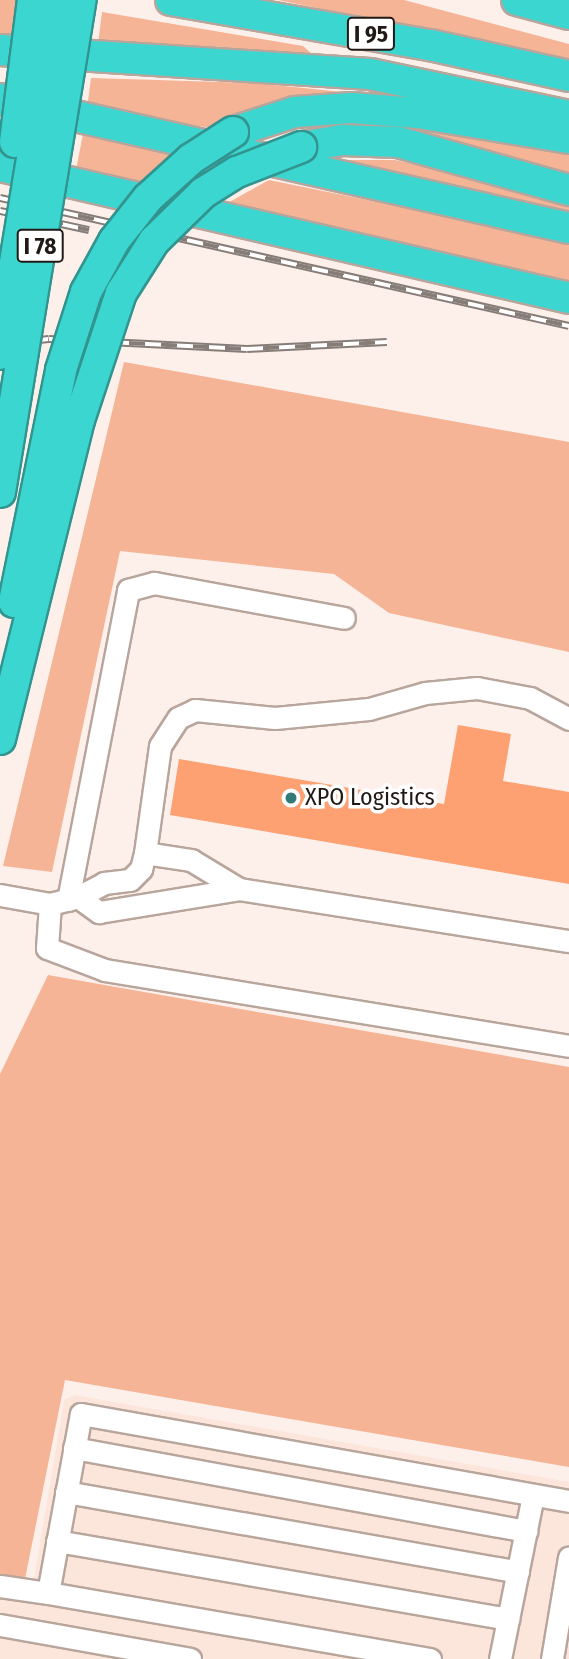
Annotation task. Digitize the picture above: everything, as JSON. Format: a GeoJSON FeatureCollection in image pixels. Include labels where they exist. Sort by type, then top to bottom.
{"type":"FeatureCollection","features":[{"type":"Feature","properties":{"kind":"highway"},"geometry":{"type":"LineString","coordinates":[[0,258],[33,0]]}},
{"type":"Feature","properties":{"kind":"highway","name":"I 78"},"geometry":{"type":"LineString","coordinates":[[0,354],[58,0]]}},
{"type":"Feature","properties":{"kind":"highway","name":"I 78"},"geometry":{"type":"LineString","coordinates":[[0,492],[81,0]]}},
{"type":"Feature","properties":{"kind":"highway","name":"I 95"},"geometry":{"type":"LineString","coordinates":[[171,0],[430,45],[569,76]]}},
{"type":"Feature","properties":{"kind":"highway"},"geometry":{"type":"LineString","coordinates":[[517,0],[569,14]]}},
{"type":"Feature","properties":{"kind":"highway"},"geometry":{"type":"LineString","coordinates":[[0,50],[370,74],[569,116]]}},
{"type":"Feature","properties":{"kind":"highway"},"geometry":{"type":"LineString","coordinates":[[0,99],[569,228]]}},
{"type":"Feature","properties":{"kind":"highway"},"geometry":{"type":"LineString","coordinates":[[0,671],[61,370],[86,292],[114,241],[148,198],[191,159],[233,132],[295,112],[352,108],[403,111],[569,138]]}},
{"type":"Feature","properties":{"kind":"highway"},"geometry":{"type":"LineString","coordinates":[[0,739],[79,420],[121,293],[154,241],[203,193],[256,163],[301,147],[352,140],[398,142],[569,190]]}},
{"type":"Feature","properties":{"kind":"highway"},"geometry":{"type":"LineString","coordinates":[[0,166],[569,298]]}},
{"type":"Feature","properties":{"kind":"lane"},"geometry":{"type":"LineString","coordinates":[[344,618],[154,583],[128,590],[65,900],[47,948],[105,970],[569,1046]]}},
{"type":"Feature","properties":{"kind":"lane"},"geometry":{"type":"LineString","coordinates":[[65,900],[104,883],[130,880],[142,869],[160,746],[173,723],[195,709],[275,718],[369,709],[425,693],[477,688],[530,698],[569,719]]}},
{"type":"Feature","properties":{"kind":"lane"},"geometry":{"type":"LineString","coordinates":[[145,853],[191,860],[239,889]]}},
{"type":"Feature","properties":{"kind":"lane"},"geometry":{"type":"LineString","coordinates":[[0,895],[65,900],[99,912],[239,889],[569,941]]}},
{"type":"Feature","properties":{"kind":"lane"},"geometry":{"type":"LineString","coordinates":[[48,1593],[81,1414],[569,1501]]}},
{"type":"Feature","properties":{"kind":"lane"},"geometry":{"type":"LineString","coordinates":[[75,1448],[526,1531]]}},
{"type":"Feature","properties":{"kind":"lane"},"geometry":{"type":"LineString","coordinates":[[66,1492],[518,1572]]}},
{"type":"Feature","properties":{"kind":"lane"},"geometry":{"type":"LineString","coordinates":[[500,1659],[533,1495]]}},
{"type":"Feature","properties":{"kind":"lane"},"geometry":{"type":"LineString","coordinates":[[57,1541],[508,1619]]}},
{"type":"Feature","properties":{"kind":"lane"},"geometry":{"type":"LineString","coordinates":[[552,1659],[569,1557]]}},
{"type":"Feature","properties":{"kind":"lane"},"geometry":{"type":"LineString","coordinates":[[0,1586],[430,1659]]}},
{"type":"Feature","properties":{"kind":"lane"},"geometry":{"type":"LineString","coordinates":[[0,1625],[190,1659]]}},
{"type":"Feature","properties":{"kind":"shaded area"},"geometry":{"type":"Polygon","coordinates":[[[0,0],[18,0],[15,44],[0,41],[0,0]]]}},
{"type":"Feature","properties":{"kind":"shaded area"},"geometry":{"type":"Polygon","coordinates":[[[278,0],[404,0],[569,44],[569,60],[278,0]]]}},
{"type":"Feature","properties":{"kind":"shaded area"},"geometry":{"type":"Polygon","coordinates":[[[102,12],[303,46],[311,53],[98,44],[102,12]]]}},
{"type":"Feature","properties":{"kind":"shaded area"},"geometry":{"type":"Polygon","coordinates":[[[91,78],[254,83],[403,98],[271,109],[211,128],[87,109],[91,78]]]}},
{"type":"Feature","properties":{"kind":"shaded area"},"geometry":{"type":"Polygon","coordinates":[[[431,128],[569,150],[569,179],[403,129],[431,128]]]}},
{"type":"Feature","properties":{"kind":"shaded area"},"geometry":{"type":"Polygon","coordinates":[[[83,134],[179,154],[139,190],[75,175],[83,134]]]}},
{"type":"Feature","properties":{"kind":"shaded area"},"geometry":{"type":"Polygon","coordinates":[[[346,160],[395,160],[443,171],[569,207],[569,216],[346,160]]]}},
{"type":"Feature","properties":{"kind":"shaded area"},"geometry":{"type":"Polygon","coordinates":[[[269,180],[569,241],[569,283],[222,206],[269,180]]]}},
{"type":"Feature","properties":{"kind":"shaded area"},"geometry":{"type":"Polygon","coordinates":[[[124,362],[569,442],[569,652],[389,613],[334,574],[120,551],[52,872],[3,866],[124,362]]]}},
{"type":"Feature","properties":{"kind":"shaded area"},"geometry":{"type":"Polygon","coordinates":[[[48,975],[569,1067],[569,1467],[65,1380],[25,1579],[0,1575],[0,1074],[48,975]]]}},
{"type":"Feature","properties":{"kind":"shaded area"},"geometry":{"type":"Polygon","coordinates":[[[75,1395],[569,1482],[569,1659],[0,1659],[0,1573],[34,1579],[64,1400],[75,1395]]]}},
{"type":"Feature","properties":{"kind":"building","name":"XPO Logistics"},"geometry":{"type":"Polygon","coordinates":[[[458,725],[511,734],[503,781],[569,792],[569,884],[170,815],[179,759],[444,804],[458,725]]]}},
{"type":"Feature","properties":{"kind":"railway"},"geometry":{"type":"LineString","coordinates":[[0,198],[569,326]]}},
{"type":"Feature","properties":{"kind":"railway"},"geometry":{"type":"LineString","coordinates":[[0,211],[89,230]]}},
{"type":"Feature","properties":{"kind":"railway"},"geometry":{"type":"LineString","coordinates":[[0,344],[49,339],[247,349],[387,342]]}},
{"type":"Feature","properties":{"kind":"place","name":"XPO Logistics"},"geometry":{"type":"Point","coordinates":[291,798]}}]}
